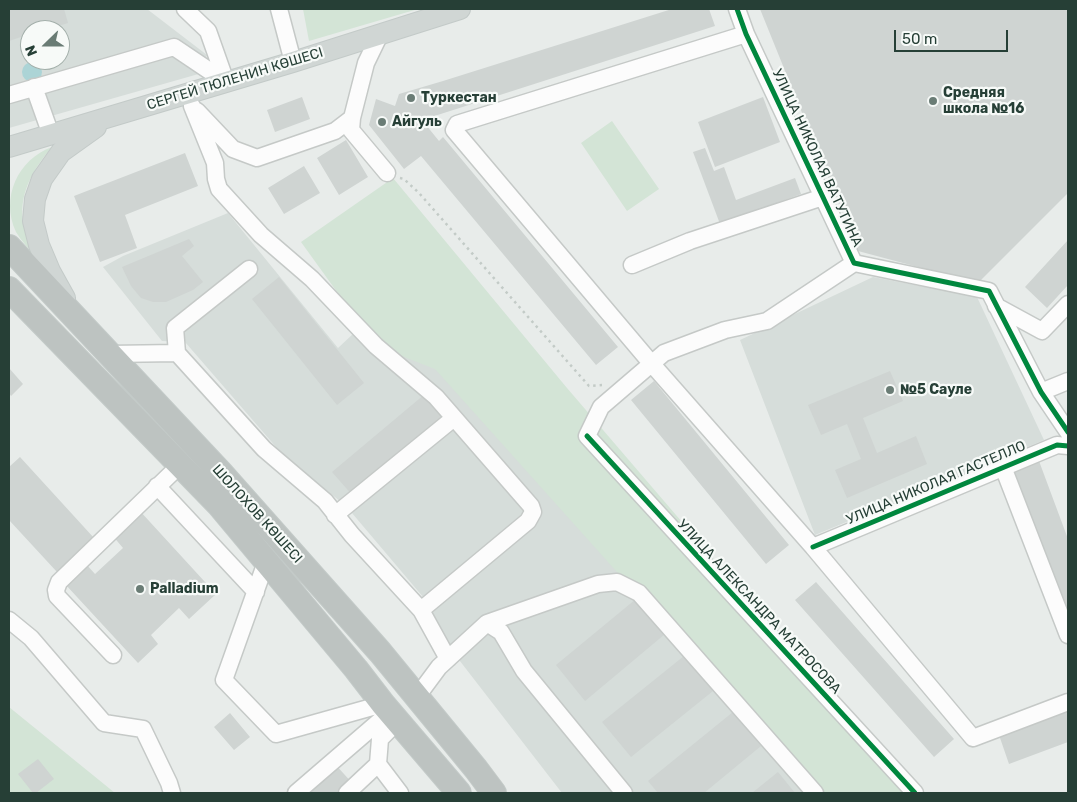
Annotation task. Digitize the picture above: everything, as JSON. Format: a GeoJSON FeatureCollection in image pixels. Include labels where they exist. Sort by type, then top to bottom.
{"type":"FeatureCollection","features":[{"type":"Feature","properties":{"kind":"highway","name":"ШОЛОХОВ КӨШЕСІ"},"geometry":{"type":"LineString","coordinates":[[9,246],[228,480],[380,652],[494,793]]}},
{"type":"Feature","properties":{"kind":"highway","name":"ШОЛОХОВ КӨШЕСІ"},"geometry":{"type":"LineString","coordinates":[[9,289],[219,505],[459,793]]}},
{"type":"Feature","properties":{"kind":"main road","name":"СЕРГЕЙ ТЮЛЕНИН КӨШЕСІ"},"geometry":{"type":"LineString","coordinates":[[9,147],[112,116],[190,100],[226,82],[460,9]]}},
{"type":"Feature","properties":{"kind":"main road"},"geometry":{"type":"LineString","coordinates":[[84,326],[62,294],[39,245],[33,221],[35,199],[42,178],[61,152],[112,116]]}},
{"type":"Feature","properties":{"kind":"street"},"geometry":{"type":"LineString","coordinates":[[185,9],[200,15],[208,31],[226,82]]}},
{"type":"Feature","properties":{"kind":"street"},"geometry":{"type":"LineString","coordinates":[[278,9],[293,62]]}},
{"type":"Feature","properties":{"kind":"street","name":"УЛИЦА НИКОЛАЯ ВАТУТИНА"},"geometry":{"type":"LineString","coordinates":[[737,9],[746,34],[854,262],[989,291],[1041,392],[1068,432]]}},
{"type":"Feature","properties":{"kind":"street"},"geometry":{"type":"LineString","coordinates":[[380,34],[366,63],[352,118],[351,130],[387,173]]}},
{"type":"Feature","properties":{"kind":"street"},"geometry":{"type":"LineString","coordinates":[[746,34],[457,124],[454,130],[651,363],[813,548],[973,738],[1068,702]]}},
{"type":"Feature","properties":{"kind":"street"},"geometry":{"type":"LineString","coordinates":[[9,95],[174,47],[226,82]]}},
{"type":"Feature","properties":{"kind":"street"},"geometry":{"type":"LineString","coordinates":[[34,87],[51,135]]}},
{"type":"Feature","properties":{"kind":"street"},"geometry":{"type":"LineString","coordinates":[[190,100],[233,149],[257,158],[335,131],[352,118]]}},
{"type":"Feature","properties":{"kind":"street"},"geometry":{"type":"LineString","coordinates":[[190,100],[215,163],[216,179],[219,188],[261,235],[312,279],[376,346],[436,397],[527,500],[533,512],[528,522],[420,610]]}},
{"type":"Feature","properties":{"kind":"street"},"geometry":{"type":"LineString","coordinates":[[632,265],[690,241],[823,196]]}},
{"type":"Feature","properties":{"kind":"street"},"geometry":{"type":"LineString","coordinates":[[651,363],[664,352],[726,330],[767,321],[854,262]]}},
{"type":"Feature","properties":{"kind":"street"},"geometry":{"type":"LineString","coordinates":[[249,269],[175,328],[177,352],[264,450],[325,502],[336,514],[420,610],[448,658]]}},
{"type":"Feature","properties":{"kind":"street"},"geometry":{"type":"LineString","coordinates":[[996,306],[1042,331],[1068,304]]}},
{"type":"Feature","properties":{"kind":"street"},"geometry":{"type":"LineString","coordinates":[[110,354],[177,352]]}},
{"type":"Feature","properties":{"kind":"street","name":"УЛИЦА АЛЕКСАНДРА МАТРОСОВА"},"geometry":{"type":"LineString","coordinates":[[651,363],[601,407],[587,436],[915,793]]}},
{"type":"Feature","properties":{"kind":"street"},"geometry":{"type":"LineString","coordinates":[[1041,392],[1068,381]]}},
{"type":"Feature","properties":{"kind":"street"},"geometry":{"type":"LineString","coordinates":[[336,514],[454,418]]}},
{"type":"Feature","properties":{"kind":"street","name":"УЛИЦА НИКОЛАЯ ГАСТЕЛЛО"},"geometry":{"type":"LineString","coordinates":[[813,548],[1056,445],[1068,446]]}},
{"type":"Feature","properties":{"kind":"street"},"geometry":{"type":"LineString","coordinates":[[113,655],[56,596],[58,582],[180,464]]}},
{"type":"Feature","properties":{"kind":"street"},"geometry":{"type":"LineString","coordinates":[[1003,467],[1068,635]]}},
{"type":"Feature","properties":{"kind":"street"},"geometry":{"type":"LineString","coordinates":[[157,486],[256,592]]}},
{"type":"Feature","properties":{"kind":"street"},"geometry":{"type":"LineString","coordinates":[[266,562],[224,680],[276,734],[390,712]]}},
{"type":"Feature","properties":{"kind":"street"},"geometry":{"type":"LineString","coordinates":[[416,698],[439,667],[487,623],[598,584],[617,582],[639,593],[815,793]]}},
{"type":"Feature","properties":{"kind":"street"},"geometry":{"type":"LineString","coordinates":[[9,620],[31,638],[104,723],[143,729],[170,783],[172,793]]}},
{"type":"Feature","properties":{"kind":"street"},"geometry":{"type":"LineString","coordinates":[[487,623],[501,632],[524,671],[624,793]]}},
{"type":"Feature","properties":{"kind":"street"},"geometry":{"type":"LineString","coordinates":[[390,712],[380,739],[378,764],[400,793]]}},
{"type":"Feature","properties":{"kind":"street"},"geometry":{"type":"LineString","coordinates":[[296,793],[390,712]]}},
{"type":"Feature","properties":{"kind":"street"},"geometry":{"type":"LineString","coordinates":[[347,793],[378,764]]}},
{"type":"Feature","properties":{"kind":"path"},"geometry":{"type":"LineString","coordinates":[[387,173],[404,180],[419,193],[589,386],[604,385]]}},
{"type":"Feature","properties":{"kind":"shaded area"},"geometry":{"type":"Polygon","coordinates":[[[9,9],[147,9],[207,55],[202,73],[9,128],[9,9]]]}},
{"type":"Feature","properties":{"kind":"shaded area"},"geometry":{"type":"Polygon","coordinates":[[[228,213],[338,348],[354,333],[385,342],[446,374],[858,793],[562,793],[446,643],[429,604],[346,506],[283,455],[185,342],[162,341],[103,267],[123,256],[228,213]]]}},
{"type":"Feature","properties":{"kind":"shaded area","name":"№5 Сауле"},"geometry":{"type":"Polygon","coordinates":[[[873,277],[977,297],[1044,440],[815,535],[740,340],[873,277]]]}},
{"type":"Feature","properties":{"kind":"green space"},"geometry":{"type":"Polygon","coordinates":[[[303,9],[418,9],[309,41],[303,9]]]}},
{"type":"Feature","properties":{"kind":"green space"},"geometry":{"type":"Polygon","coordinates":[[[612,121],[659,189],[627,211],[581,143],[612,121]]]}},
{"type":"Feature","properties":{"kind":"green space"},"geometry":{"type":"Polygon","coordinates":[[[52,147],[28,183],[23,204],[24,226],[38,259],[23,243],[16,232],[10,206],[11,193],[21,170],[40,153],[52,147]]]}},
{"type":"Feature","properties":{"kind":"green space"},"geometry":{"type":"Polygon","coordinates":[[[393,178],[567,388],[912,790],[908,793],[815,793],[435,369],[376,346],[301,242],[393,178]]]}},
{"type":"Feature","properties":{"kind":"green space"},"geometry":{"type":"Polygon","coordinates":[[[9,707],[115,793],[9,793],[9,707]]]}},
{"type":"Feature","properties":{"kind":"water"},"geometry":{"type":"Polygon","coordinates":[[[22,70],[42,70],[39,79],[32,82],[25,79],[22,72],[22,70]]]}},
{"type":"Feature","properties":{"kind":"building"},"geometry":{"type":"Polygon","coordinates":[[[9,9],[64,9],[67,20],[20,20],[20,37],[9,41],[9,9]]]}},
{"type":"Feature","properties":{"kind":"building"},"geometry":{"type":"Polygon","coordinates":[[[672,9],[709,9],[715,26],[422,120],[439,141],[443,137],[618,347],[596,365],[421,156],[404,169],[369,125],[376,99],[395,106],[399,94],[672,9]]]}},
{"type":"Feature","properties":{"kind":"building","name":"Средняя школа №16"},"geometry":{"type":"Polygon","coordinates":[[[760,9],[1068,9],[1068,193],[978,283],[858,251],[760,9]]]}},
{"type":"Feature","properties":{"kind":"building"},"geometry":{"type":"Polygon","coordinates":[[[302,97],[310,119],[275,132],[267,110],[302,97]]]}},
{"type":"Feature","properties":{"kind":"building"},"geometry":{"type":"Polygon","coordinates":[[[763,97],[780,142],[715,167],[698,122],[763,97]]]}},
{"type":"Feature","properties":{"kind":"building"},"geometry":{"type":"Polygon","coordinates":[[[346,140],[368,177],[339,195],[317,158],[346,140]]]}},
{"type":"Feature","properties":{"kind":"building"},"geometry":{"type":"Polygon","coordinates":[[[705,148],[714,171],[724,167],[736,200],[795,178],[801,194],[720,224],[693,152],[705,148]]]}},
{"type":"Feature","properties":{"kind":"building"},"geometry":{"type":"Polygon","coordinates":[[[185,153],[198,186],[125,215],[137,248],[100,262],[74,196],[185,153]]]}},
{"type":"Feature","properties":{"kind":"building"},"geometry":{"type":"Polygon","coordinates":[[[304,166],[320,193],[284,214],[268,188],[304,166]]]}},
{"type":"Feature","properties":{"kind":"building"},"geometry":{"type":"Polygon","coordinates":[[[189,239],[194,246],[182,256],[203,282],[193,290],[166,302],[153,302],[141,298],[131,286],[122,267],[189,239]]]}},
{"type":"Feature","properties":{"kind":"building"},"geometry":{"type":"Polygon","coordinates":[[[1068,240],[1068,285],[1047,308],[1025,287],[1068,240]]]}},
{"type":"Feature","properties":{"kind":"building"},"geometry":{"type":"Polygon","coordinates":[[[279,277],[364,383],[337,405],[252,299],[279,277]]]}},
{"type":"Feature","properties":{"kind":"building"},"geometry":{"type":"Polygon","coordinates":[[[9,368],[23,384],[11,396],[9,393],[9,368]]]}},
{"type":"Feature","properties":{"kind":"building"},"geometry":{"type":"Polygon","coordinates":[[[890,371],[903,401],[863,418],[877,453],[916,436],[927,464],[847,498],[835,470],[861,459],[847,424],[821,435],[808,405],[890,371]]]}},
{"type":"Feature","properties":{"kind":"building"},"geometry":{"type":"Polygon","coordinates":[[[654,381],[789,545],[766,564],[631,400],[654,381]]]}},
{"type":"Feature","properties":{"kind":"building"},"geometry":{"type":"Polygon","coordinates":[[[425,394],[445,418],[354,497],[332,472],[425,394]]]}},
{"type":"Feature","properties":{"kind":"building"},"geometry":{"type":"Polygon","coordinates":[[[20,457],[94,538],[57,572],[9,520],[9,467],[20,457]]]}},
{"type":"Feature","properties":{"kind":"building"},"geometry":{"type":"Polygon","coordinates":[[[1039,461],[1068,539],[1068,624],[1012,472],[1039,461]]]}},
{"type":"Feature","properties":{"kind":"building","name":"Palladium"},"geometry":{"type":"Polygon","coordinates":[[[139,510],[216,594],[189,619],[179,608],[151,635],[158,644],[138,663],[65,584],[86,564],[95,574],[123,548],[112,535],[139,510]]]}},
{"type":"Feature","properties":{"kind":"building"},"geometry":{"type":"Polygon","coordinates":[[[816,582],[954,739],[934,757],[795,600],[816,582]]]}},
{"type":"Feature","properties":{"kind":"building"},"geometry":{"type":"Polygon","coordinates":[[[636,599],[665,634],[585,701],[556,665],[636,599]]]}},
{"type":"Feature","properties":{"kind":"building"},"geometry":{"type":"Polygon","coordinates":[[[684,656],[713,691],[631,757],[602,722],[684,656]]]}},
{"type":"Feature","properties":{"kind":"building"},"geometry":{"type":"Polygon","coordinates":[[[1068,709],[1068,742],[1009,764],[999,735],[1068,709]]]}},
{"type":"Feature","properties":{"kind":"building"},"geometry":{"type":"Polygon","coordinates":[[[733,712],[761,746],[704,793],[658,793],[648,781],[733,712]]]}},
{"type":"Feature","properties":{"kind":"building"},"geometry":{"type":"Polygon","coordinates":[[[230,713],[250,737],[234,750],[214,727],[230,713]]]}},
{"type":"Feature","properties":{"kind":"building"},"geometry":{"type":"Polygon","coordinates":[[[38,759],[54,779],[36,793],[33,793],[18,774],[38,759]]]}},
{"type":"Feature","properties":{"kind":"building"},"geometry":{"type":"Polygon","coordinates":[[[334,763],[354,785],[345,793],[300,793],[334,763]]]}},
{"type":"Feature","properties":{"kind":"building"},"geometry":{"type":"Polygon","coordinates":[[[778,772],[795,793],[752,793],[778,772]]]}},
{"type":"Feature","properties":{"kind":"cycle path"},"geometry":{"type":"LineString","coordinates":[[737,9],[746,34],[854,263],[989,291],[1041,392],[1068,432]]}},
{"type":"Feature","properties":{"kind":"cycle path"},"geometry":{"type":"LineString","coordinates":[[587,436],[915,793]]}},
{"type":"Feature","properties":{"kind":"cycle path"},"geometry":{"type":"LineString","coordinates":[[813,547],[1057,445],[1068,446]]}},
{"type":"Feature","properties":{"kind":"place","name":"Туркестан"},"geometry":{"type":"Point","coordinates":[411,98]}},
{"type":"Feature","properties":{"kind":"place","name":"Средняя школа №16"},"geometry":{"type":"Point","coordinates":[933,101]}},
{"type":"Feature","properties":{"kind":"place","name":"Айгуль"},"geometry":{"type":"Point","coordinates":[382,122]}},
{"type":"Feature","properties":{"kind":"place","name":"№5 Сауле"},"geometry":{"type":"Point","coordinates":[890,390]}},
{"type":"Feature","properties":{"kind":"place","name":"Palladium"},"geometry":{"type":"Point","coordinates":[140,589]}}]}
